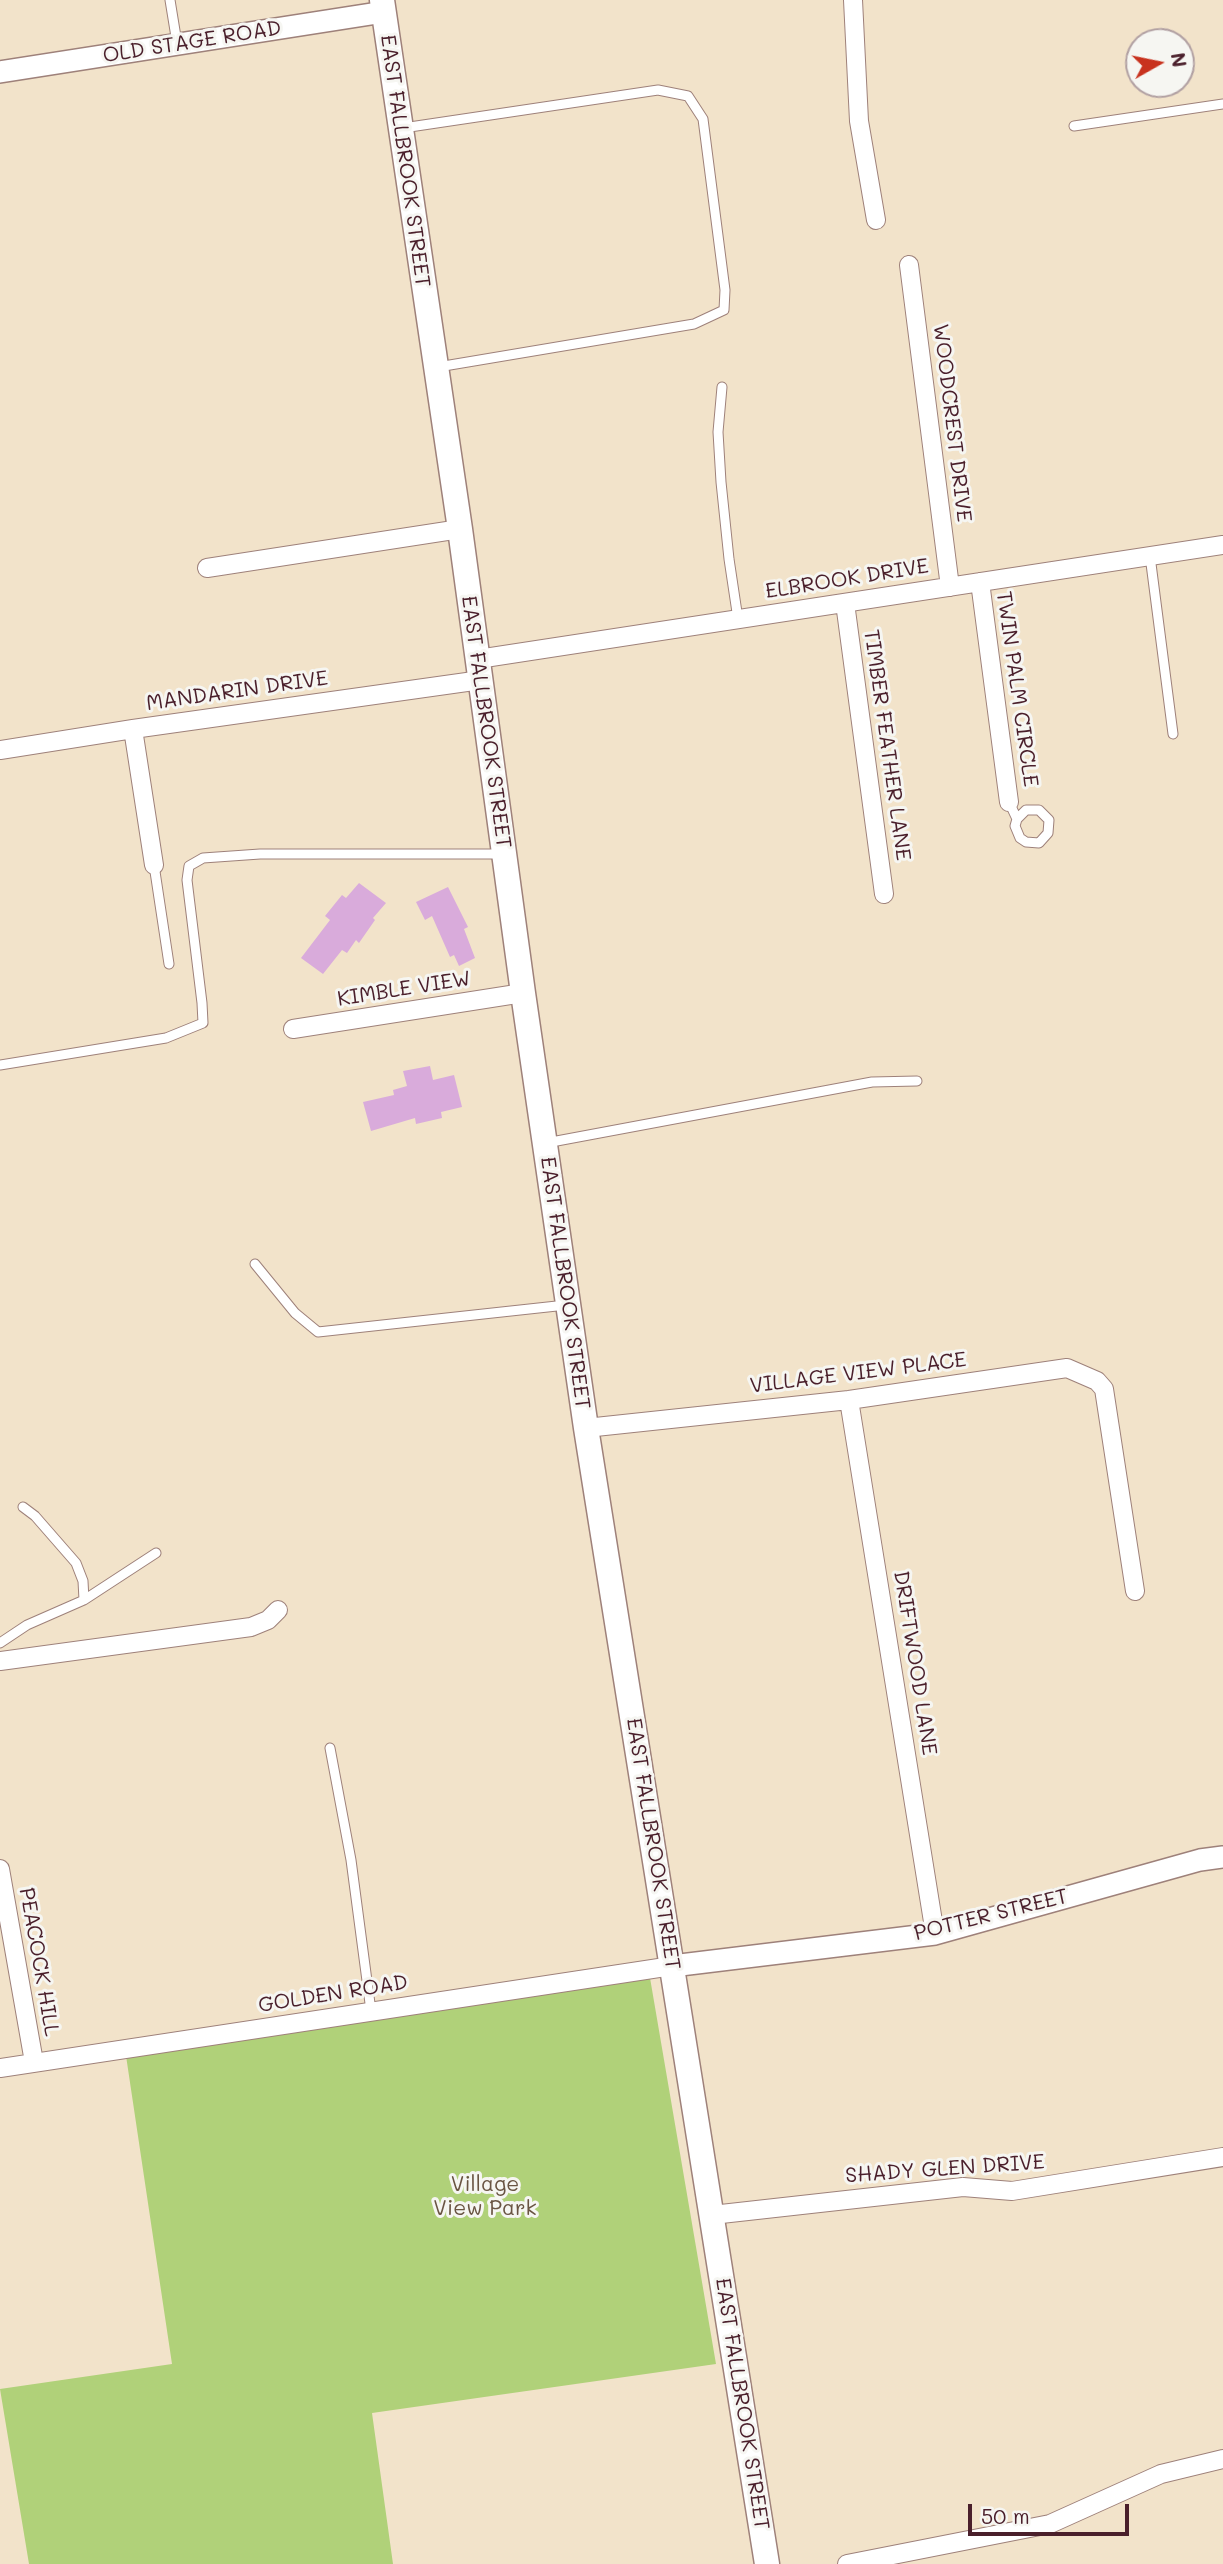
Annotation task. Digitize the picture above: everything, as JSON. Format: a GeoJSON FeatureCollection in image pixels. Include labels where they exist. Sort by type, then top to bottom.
{"type":"FeatureCollection","features":[{"type":"Feature","properties":{"kind":"main road","name":"EAST FALLBROOK STREET"},"geometry":{"type":"LineString","coordinates":[[383,6],[460,529],[586,1428],[767,2564]]}},
{"type":"Feature","properties":{"kind":"street"},"geometry":{"type":"LineString","coordinates":[[853,0],[859,121],[876,220]]}},
{"type":"Feature","properties":{"kind":"street","name":"OLD STAGE ROAD"},"geometry":{"type":"LineString","coordinates":[[0,72],[178,44],[383,6]]}},
{"type":"Feature","properties":{"kind":"street","name":"WOODCREST DRIVE"},"geometry":{"type":"LineString","coordinates":[[909,265],[950,587]]}},
{"type":"Feature","properties":{"kind":"street"},"geometry":{"type":"LineString","coordinates":[[207,568],[460,529]]}},
{"type":"Feature","properties":{"kind":"street","name":"ELBROOK DRIVE"},"geometry":{"type":"LineString","coordinates":[[479,669],[738,619],[1223,545]]}},
{"type":"Feature","properties":{"kind":"street","name":"TWIN PALM CIRCLE"},"geometry":{"type":"LineString","coordinates":[[980,582],[1009,802]]}},
{"type":"Feature","properties":{"kind":"street","name":"TIMBER FEATHER LANE"},"geometry":{"type":"LineString","coordinates":[[845,603],[884,894]]}},
{"type":"Feature","properties":{"kind":"street","name":"MANDARIN DRIVE"},"geometry":{"type":"LineString","coordinates":[[0,750],[479,669]]}},
{"type":"Feature","properties":{"kind":"street"},"geometry":{"type":"LineString","coordinates":[[134,729],[154,865]]}},
{"type":"Feature","properties":{"kind":"street","name":"KIMBLE VIEW"},"geometry":{"type":"LineString","coordinates":[[293,1030],[523,993]]}},
{"type":"Feature","properties":{"kind":"street","name":"VILLAGE VIEW PLACE"},"geometry":{"type":"LineString","coordinates":[[586,1428],[849,1400],[1067,1368],[1097,1381],[1104,1390],[1135,1591]]}},
{"type":"Feature","properties":{"kind":"street","name":"DRIFTWOOD LANE"},"geometry":{"type":"LineString","coordinates":[[849,1400],[935,1934]]}},
{"type":"Feature","properties":{"kind":"street"},"geometry":{"type":"LineString","coordinates":[[0,1661],[251,1627],[268,1620],[278,1610]]}},
{"type":"Feature","properties":{"kind":"street","name":"POTTER STREET"},"geometry":{"type":"LineString","coordinates":[[672,1966],[935,1934],[1199,1860],[1223,1857]]}},
{"type":"Feature","properties":{"kind":"street","name":"PEACOCK HILL"},"geometry":{"type":"LineString","coordinates":[[0,1869],[34,2062]]}},
{"type":"Feature","properties":{"kind":"street","name":"GOLDEN ROAD"},"geometry":{"type":"LineString","coordinates":[[0,2068],[672,1966]]}},
{"type":"Feature","properties":{"kind":"street","name":"SHADY GLEN DRIVE"},"geometry":{"type":"LineString","coordinates":[[712,2215],[963,2187],[1012,2191],[1223,2157]]}},
{"type":"Feature","properties":{"kind":"street"},"geometry":{"type":"LineString","coordinates":[[847,2564],[1049,2524],[1161,2474],[1223,2459]]}},
{"type":"Feature","properties":{"kind":"lane"},"geometry":{"type":"LineString","coordinates":[[170,0],[178,44]]}},
{"type":"Feature","properties":{"kind":"lane"},"geometry":{"type":"LineString","coordinates":[[401,128],[658,90],[688,96],[703,119],[725,290],[723,310],[694,324],[435,368]]}},
{"type":"Feature","properties":{"kind":"lane"},"geometry":{"type":"LineString","coordinates":[[1074,126],[1223,104]]}},
{"type":"Feature","properties":{"kind":"lane"},"geometry":{"type":"LineString","coordinates":[[722,387],[718,432],[721,482],[738,619]]}},
{"type":"Feature","properties":{"kind":"lane"},"geometry":{"type":"LineString","coordinates":[[1150,556],[1173,734]]}},
{"type":"Feature","properties":{"kind":"lane"},"geometry":{"type":"LineString","coordinates":[[1009,802],[1017,819]]}},
{"type":"Feature","properties":{"kind":"lane"},"geometry":{"type":"LineString","coordinates":[[0,1065],[166,1038],[202,1023],[187,880],[189,866],[203,858],[260,853],[504,854]]}},
{"type":"Feature","properties":{"kind":"lane"},"geometry":{"type":"LineString","coordinates":[[154,865],[169,964]]}},
{"type":"Feature","properties":{"kind":"lane"},"geometry":{"type":"LineString","coordinates":[[545,1143],[872,1082],[917,1081]]}},
{"type":"Feature","properties":{"kind":"lane"},"geometry":{"type":"LineString","coordinates":[[254,1264],[295,1313],[318,1332],[568,1305]]}},
{"type":"Feature","properties":{"kind":"lane"},"geometry":{"type":"LineString","coordinates":[[23,1507],[35,1516],[76,1563],[83,1581],[84,1600]]}},
{"type":"Feature","properties":{"kind":"lane"},"geometry":{"type":"LineString","coordinates":[[0,1643],[27,1625],[84,1600],[156,1553]]}},
{"type":"Feature","properties":{"kind":"lane"},"geometry":{"type":"LineString","coordinates":[[330,1748],[351,1860],[371,2011]]}},
{"type":"Feature","properties":{"kind":"green space","name":"Village View Park"},"geometry":{"type":"Polygon","coordinates":[[[649,1972],[716,2364],[372,2413],[393,2564],[29,2564],[0,2389],[172,2364],[125,2049],[649,1972]]]}},
{"type":"Feature","properties":{"kind":"building"},"geometry":{"type":"Polygon","coordinates":[[[359,883],[386,903],[373,918],[375,920],[359,943],[356,940],[347,953],[342,950],[323,974],[301,958],[330,920],[325,916],[342,895],[346,898],[359,883]]]}},
{"type":"Feature","properties":{"kind":"building"},"geometry":{"type":"Polygon","coordinates":[[[448,887],[468,927],[464,929],[475,958],[459,966],[454,955],[450,957],[432,916],[425,920],[416,902],[448,887]]]}},
{"type":"Feature","properties":{"kind":"building"},"geometry":{"type":"Polygon","coordinates":[[[430,1066],[433,1080],[454,1075],[462,1107],[441,1112],[442,1118],[416,1124],[415,1118],[371,1131],[363,1102],[394,1095],[393,1090],[407,1086],[403,1071],[430,1066]]]}}]}
